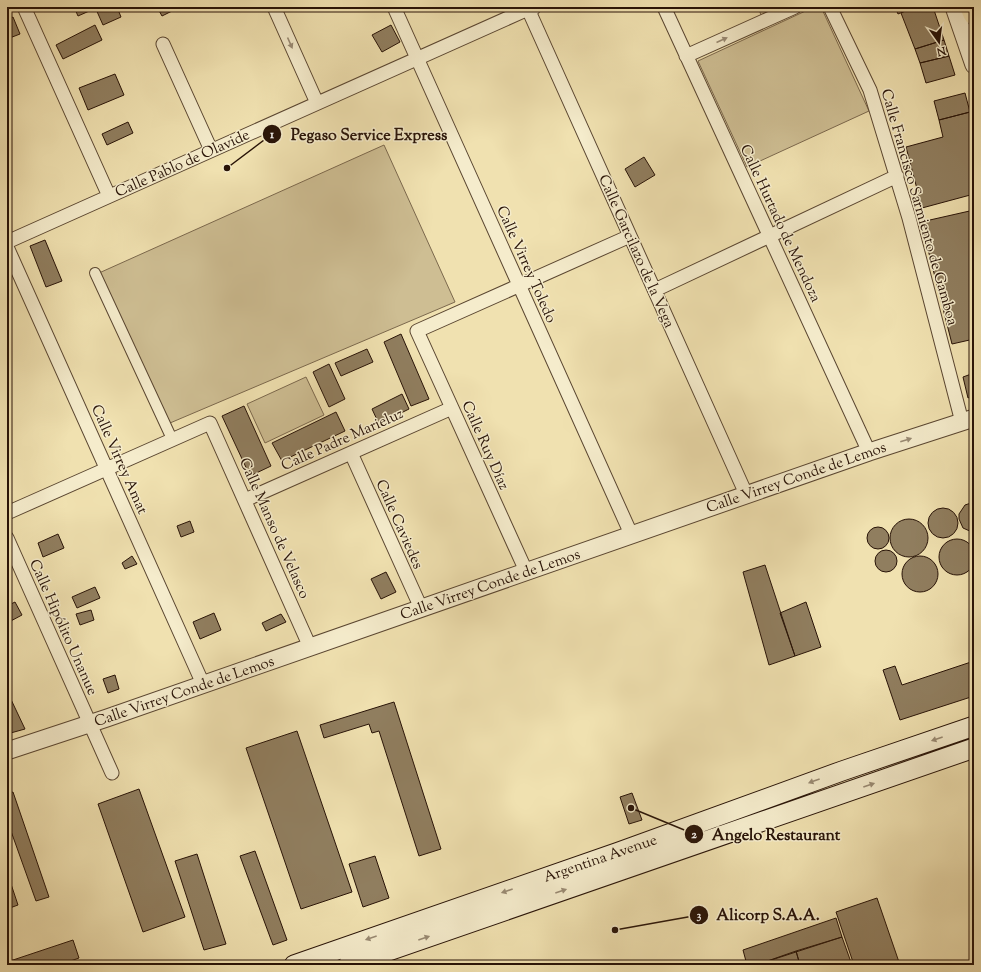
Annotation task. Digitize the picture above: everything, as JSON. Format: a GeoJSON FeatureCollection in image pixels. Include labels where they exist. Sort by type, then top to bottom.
{"type":"FeatureCollection","features":[{"type":"Feature","properties":{"kind":"main road"},"geometry":{"type":"LineString","coordinates":[[971,7],[974,14]]}},
{"type":"Feature","properties":{"kind":"main road","name":"Argentina Avenue"},"geometry":{"type":"LineString","coordinates":[[604,867],[842,772],[974,726]]}},
{"type":"Feature","properties":{"kind":"main road","name":"Argentina Avenue"},"geometry":{"type":"LineString","coordinates":[[294,965],[403,937],[604,867],[974,748]]}},
{"type":"Feature","properties":{"kind":"main road","name":"Argentina Avenue"},"geometry":{"type":"LineString","coordinates":[[348,965],[403,937]]}},
{"type":"Feature","properties":{"kind":"street"},"geometry":{"type":"LineString","coordinates":[[24,7],[109,196]]}},
{"type":"Feature","properties":{"kind":"street"},"geometry":{"type":"LineString","coordinates":[[274,7],[317,103]]}},
{"type":"Feature","properties":{"kind":"street","name":"Calle Virrey Toledo"},"geometry":{"type":"LineString","coordinates":[[394,7],[631,534]]}},
{"type":"Feature","properties":{"kind":"street","name":"Calle Hurtado de Mendoza"},"geometry":{"type":"LineString","coordinates":[[664,7],[869,452]]}},
{"type":"Feature","properties":{"kind":"street"},"geometry":{"type":"LineString","coordinates":[[686,56],[795,7]]}},
{"type":"Feature","properties":{"kind":"street","name":"Calle Francisco Sarmiento de Gamboa"},"geometry":{"type":"LineString","coordinates":[[830,7],[870,90],[897,176],[968,420]]}},
{"type":"Feature","properties":{"kind":"street"},"geometry":{"type":"LineString","coordinates":[[954,7],[974,65]]}},
{"type":"Feature","properties":{"kind":"street","name":"Calle Pablo de Olavide"},"geometry":{"type":"LineString","coordinates":[[7,242],[529,8]]}},
{"type":"Feature","properties":{"kind":"street","name":"Calle Garcilazo de la Vega"},"geometry":{"type":"LineString","coordinates":[[529,8],[746,494]]}},
{"type":"Feature","properties":{"kind":"street"},"geometry":{"type":"LineString","coordinates":[[163,44],[211,150]]}},
{"type":"Feature","properties":{"kind":"street"},"geometry":{"type":"LineString","coordinates":[[655,290],[897,176]]}},
{"type":"Feature","properties":{"kind":"street"},"geometry":{"type":"LineString","coordinates":[[519,286],[630,236]]}},
{"type":"Feature","properties":{"kind":"street","name":"Calle Virrey Amat"},"geometry":{"type":"LineString","coordinates":[[7,247],[203,684]]}},
{"type":"Feature","properties":{"kind":"street"},"geometry":{"type":"LineString","coordinates":[[7,513],[172,440],[95,273]]}},
{"type":"Feature","properties":{"kind":"street","name":"Calle Ruy Díaz"},"geometry":{"type":"LineString","coordinates":[[519,286],[417,331],[526,571]]}},
{"type":"Feature","properties":{"kind":"street","name":"Calle Padre Marieluz"},"geometry":{"type":"LineString","coordinates":[[244,500],[452,408]]}},
{"type":"Feature","properties":{"kind":"street","name":"Calle Virrey Conde de Lemos"},"geometry":{"type":"LineString","coordinates":[[7,751],[90,724],[746,494],[968,420]]}},
{"type":"Feature","properties":{"kind":"street","name":"Calle Manso de Velasco"},"geometry":{"type":"LineString","coordinates":[[172,440],[210,423],[310,647]]}},
{"type":"Feature","properties":{"kind":"street","name":"Calle Caviedes"},"geometry":{"type":"LineString","coordinates":[[351,453],[421,608]]}},
{"type":"Feature","properties":{"kind":"street","name":"Calle Hipólito Unanue"},"geometry":{"type":"LineString","coordinates":[[7,538],[112,773]]}},
{"type":"Feature","properties":{"kind":"shaded area"},"geometry":{"type":"Polygon","coordinates":[[[758,7],[775,7],[775,9],[761,15],[758,7]]]}},
{"type":"Feature","properties":{"kind":"shaded area"},"geometry":{"type":"Polygon","coordinates":[[[814,7],[821,7],[869,111],[747,167],[698,61],[814,7]]]}},
{"type":"Feature","properties":{"kind":"shaded area"},"geometry":{"type":"Polygon","coordinates":[[[384,145],[455,302],[170,423],[99,273],[384,145]]]}},
{"type":"Feature","properties":{"kind":"shaded area"},"geometry":{"type":"Polygon","coordinates":[[[306,377],[324,415],[265,443],[247,404],[306,377]]]}},
{"type":"Feature","properties":{"kind":"building"},"geometry":{"type":"Polygon","coordinates":[[[74,7],[95,7],[96,8],[78,16],[74,7]]]}},
{"type":"Feature","properties":{"kind":"building"},"geometry":{"type":"Polygon","coordinates":[[[95,7],[117,7],[121,17],[103,25],[95,7]]]}},
{"type":"Feature","properties":{"kind":"building"},"geometry":{"type":"Polygon","coordinates":[[[157,7],[180,7],[162,16],[157,7]]]}},
{"type":"Feature","properties":{"kind":"building"},"geometry":{"type":"Polygon","coordinates":[[[895,7],[914,7],[898,14],[895,7]]]}},
{"type":"Feature","properties":{"kind":"building"},"geometry":{"type":"Polygon","coordinates":[[[914,7],[933,7],[944,40],[915,49],[901,13],[914,7]]]}},
{"type":"Feature","properties":{"kind":"building"},"geometry":{"type":"Polygon","coordinates":[[[13,17],[20,34],[7,39],[7,20],[13,17]]]}},
{"type":"Feature","properties":{"kind":"building"},"geometry":{"type":"Polygon","coordinates":[[[95,25],[102,40],[63,59],[56,45],[95,25]]]}},
{"type":"Feature","properties":{"kind":"building"},"geometry":{"type":"Polygon","coordinates":[[[391,25],[400,42],[382,52],[372,35],[391,25]]]}},
{"type":"Feature","properties":{"kind":"building"},"geometry":{"type":"Polygon","coordinates":[[[944,40],[949,56],[920,63],[915,49],[944,40]]]}},
{"type":"Feature","properties":{"kind":"building"},"geometry":{"type":"Polygon","coordinates":[[[949,56],[955,75],[926,83],[920,63],[949,56]]]}},
{"type":"Feature","properties":{"kind":"building"},"geometry":{"type":"Polygon","coordinates":[[[115,74],[124,95],[88,110],[79,88],[115,74]]]}},
{"type":"Feature","properties":{"kind":"building"},"geometry":{"type":"Polygon","coordinates":[[[965,93],[970,112],[939,120],[934,101],[965,93]]]}},
{"type":"Feature","properties":{"kind":"building"},"geometry":{"type":"Polygon","coordinates":[[[970,112],[974,127],[974,194],[922,208],[906,147],[943,137],[939,120],[970,112]]]}},
{"type":"Feature","properties":{"kind":"building"},"geometry":{"type":"Polygon","coordinates":[[[128,122],[133,133],[107,145],[102,134],[128,122]]]}},
{"type":"Feature","properties":{"kind":"building"},"geometry":{"type":"Polygon","coordinates":[[[644,157],[655,175],[635,187],[625,169],[644,157]]]}},
{"type":"Feature","properties":{"kind":"building"},"geometry":{"type":"Polygon","coordinates":[[[974,210],[974,339],[952,344],[921,222],[974,210]]]}},
{"type":"Feature","properties":{"kind":"building"},"geometry":{"type":"Polygon","coordinates":[[[45,240],[62,281],[46,287],[30,246],[45,240]]]}},
{"type":"Feature","properties":{"kind":"building"},"geometry":{"type":"Polygon","coordinates":[[[401,334],[429,399],[411,406],[384,342],[401,334]]]}},
{"type":"Feature","properties":{"kind":"building"},"geometry":{"type":"Polygon","coordinates":[[[367,349],[373,362],[341,376],[335,363],[367,349]]]}},
{"type":"Feature","properties":{"kind":"building"},"geometry":{"type":"Polygon","coordinates":[[[329,364],[345,399],[329,407],[313,372],[329,364]]]}},
{"type":"Feature","properties":{"kind":"building"},"geometry":{"type":"Polygon","coordinates":[[[974,373],[974,395],[968,398],[963,377],[974,373]]]}},
{"type":"Feature","properties":{"kind":"building"},"geometry":{"type":"Polygon","coordinates":[[[402,394],[409,409],[379,424],[372,409],[402,394]]]}},
{"type":"Feature","properties":{"kind":"building"},"geometry":{"type":"Polygon","coordinates":[[[244,406],[271,466],[250,476],[222,416],[244,406]]]}},
{"type":"Feature","properties":{"kind":"building"},"geometry":{"type":"Polygon","coordinates":[[[336,412],[345,431],[282,461],[272,443],[336,412]]]}},
{"type":"Feature","properties":{"kind":"building"},"geometry":{"type":"Polygon","coordinates":[[[974,502],[974,532],[972,532],[963,528],[959,519],[959,514],[965,505],[974,502]]]}},
{"type":"Feature","properties":{"kind":"building"},"geometry":{"type":"Polygon","coordinates":[[[943,508],[954,512],[958,523],[954,534],[943,538],[932,534],[928,523],[932,512],[943,508]]]}},
{"type":"Feature","properties":{"kind":"building"},"geometry":{"type":"Polygon","coordinates":[[[909,519],[922,525],[928,538],[922,551],[909,557],[896,551],[890,538],[896,525],[909,519]]]}},
{"type":"Feature","properties":{"kind":"building"},"geometry":{"type":"Polygon","coordinates":[[[190,521],[194,532],[181,537],[177,526],[190,521]]]}},
{"type":"Feature","properties":{"kind":"building"},"geometry":{"type":"Polygon","coordinates":[[[878,527],[886,530],[889,538],[886,546],[878,549],[870,546],[867,538],[870,530],[878,527]]]}},
{"type":"Feature","properties":{"kind":"building"},"geometry":{"type":"Polygon","coordinates":[[[58,534],[64,548],[43,557],[38,543],[58,534]]]}},
{"type":"Feature","properties":{"kind":"building"},"geometry":{"type":"Polygon","coordinates":[[[957,539],[967,542],[972,547],[975,557],[972,567],[967,572],[957,575],[947,572],[942,567],[939,557],[942,547],[947,542],[957,539]]]}},
{"type":"Feature","properties":{"kind":"building"},"geometry":{"type":"Polygon","coordinates":[[[886,550],[894,553],[897,561],[894,569],[886,572],[878,569],[875,561],[878,553],[886,550]]]}},
{"type":"Feature","properties":{"kind":"building"},"geometry":{"type":"Polygon","coordinates":[[[132,556],[137,564],[125,569],[122,563],[132,556]]]}},
{"type":"Feature","properties":{"kind":"building"},"geometry":{"type":"Polygon","coordinates":[[[920,556],[930,559],[935,564],[938,574],[935,584],[930,589],[920,592],[910,589],[905,584],[902,574],[905,564],[910,559],[920,556]]]}},
{"type":"Feature","properties":{"kind":"building"},"geometry":{"type":"Polygon","coordinates":[[[765,565],[795,656],[769,665],[743,572],[765,565]]]}},
{"type":"Feature","properties":{"kind":"building"},"geometry":{"type":"Polygon","coordinates":[[[386,572],[396,592],[381,599],[371,579],[386,572]]]}},
{"type":"Feature","properties":{"kind":"building"},"geometry":{"type":"Polygon","coordinates":[[[95,587],[100,598],[77,608],[72,597],[95,587]]]}},
{"type":"Feature","properties":{"kind":"building"},"geometry":{"type":"Polygon","coordinates":[[[15,602],[22,615],[7,623],[7,606],[15,602]]]}},
{"type":"Feature","properties":{"kind":"building"},"geometry":{"type":"Polygon","coordinates":[[[806,602],[821,647],[795,656],[780,613],[806,602]]]}},
{"type":"Feature","properties":{"kind":"building"},"geometry":{"type":"Polygon","coordinates":[[[91,610],[94,620],[80,625],[76,614],[91,610]]]}},
{"type":"Feature","properties":{"kind":"building"},"geometry":{"type":"Polygon","coordinates":[[[214,613],[221,630],[200,639],[193,622],[214,613]]]}},
{"type":"Feature","properties":{"kind":"building"},"geometry":{"type":"Polygon","coordinates":[[[281,614],[286,622],[266,631],[262,623],[281,614]]]}},
{"type":"Feature","properties":{"kind":"building"},"geometry":{"type":"Polygon","coordinates":[[[974,661],[974,696],[900,720],[883,670],[895,666],[902,685],[974,661]]]}},
{"type":"Feature","properties":{"kind":"building"},"geometry":{"type":"Polygon","coordinates":[[[115,675],[119,689],[108,693],[103,679],[115,675]]]}},
{"type":"Feature","properties":{"kind":"building"},"geometry":{"type":"Polygon","coordinates":[[[7,691],[25,729],[7,734],[7,691]]]}},
{"type":"Feature","properties":{"kind":"building"},"geometry":{"type":"Polygon","coordinates":[[[394,702],[441,849],[419,856],[379,731],[372,733],[369,724],[324,738],[320,725],[394,702]]]}},
{"type":"Feature","properties":{"kind":"building"},"geometry":{"type":"Polygon","coordinates":[[[297,731],[352,892],[301,909],[246,748],[297,731]]]}},
{"type":"Feature","properties":{"kind":"building"},"geometry":{"type":"Polygon","coordinates":[[[139,789],[185,917],[143,932],[98,804],[139,789]]]}},
{"type":"Feature","properties":{"kind":"building"},"geometry":{"type":"Polygon","coordinates":[[[13,792],[49,897],[36,901],[7,820],[7,794],[13,792]]]}},
{"type":"Feature","properties":{"kind":"building"},"geometry":{"type":"Polygon","coordinates":[[[632,793],[642,820],[629,824],[620,797],[632,793]]]}},
{"type":"Feature","properties":{"kind":"building"},"geometry":{"type":"Polygon","coordinates":[[[255,851],[287,940],[273,945],[240,856],[255,851]]]}},
{"type":"Feature","properties":{"kind":"building"},"geometry":{"type":"Polygon","coordinates":[[[197,854],[226,944],[204,950],[175,861],[197,854]]]}},
{"type":"Feature","properties":{"kind":"building"},"geometry":{"type":"Polygon","coordinates":[[[375,856],[389,898],[363,907],[349,864],[375,856]]]}},
{"type":"Feature","properties":{"kind":"building"},"geometry":{"type":"Polygon","coordinates":[[[7,872],[18,905],[7,909],[7,872]]]}},
{"type":"Feature","properties":{"kind":"building"},"geometry":{"type":"Polygon","coordinates":[[[877,898],[900,965],[854,965],[836,912],[877,898]]]}},
{"type":"Feature","properties":{"kind":"building"},"geometry":{"type":"Polygon","coordinates":[[[836,918],[842,937],[756,965],[747,965],[743,950],[836,918]]]}},
{"type":"Feature","properties":{"kind":"building"},"geometry":{"type":"Polygon","coordinates":[[[842,937],[852,965],[800,965],[796,951],[842,937]]]}},
{"type":"Feature","properties":{"kind":"building"},"geometry":{"type":"Polygon","coordinates":[[[73,940],[79,958],[65,963],[66,965],[7,965],[7,962],[73,940]]]}},
{"type":"Feature","properties":{"kind":"building"},"geometry":{"type":"Polygon","coordinates":[[[796,951],[800,965],[756,965],[796,951]]]}},
{"type":"Feature","properties":{"kind":"place","name":"Pegaso Service Express"},"geometry":{"type":"Point","coordinates":[227,168]}},
{"type":"Feature","properties":{"kind":"place","name":"Angelo Restaurant"},"geometry":{"type":"Point","coordinates":[631,808]}},
{"type":"Feature","properties":{"kind":"place","name":"Alicorp S.A.A."},"geometry":{"type":"Point","coordinates":[615,930]}}]}
